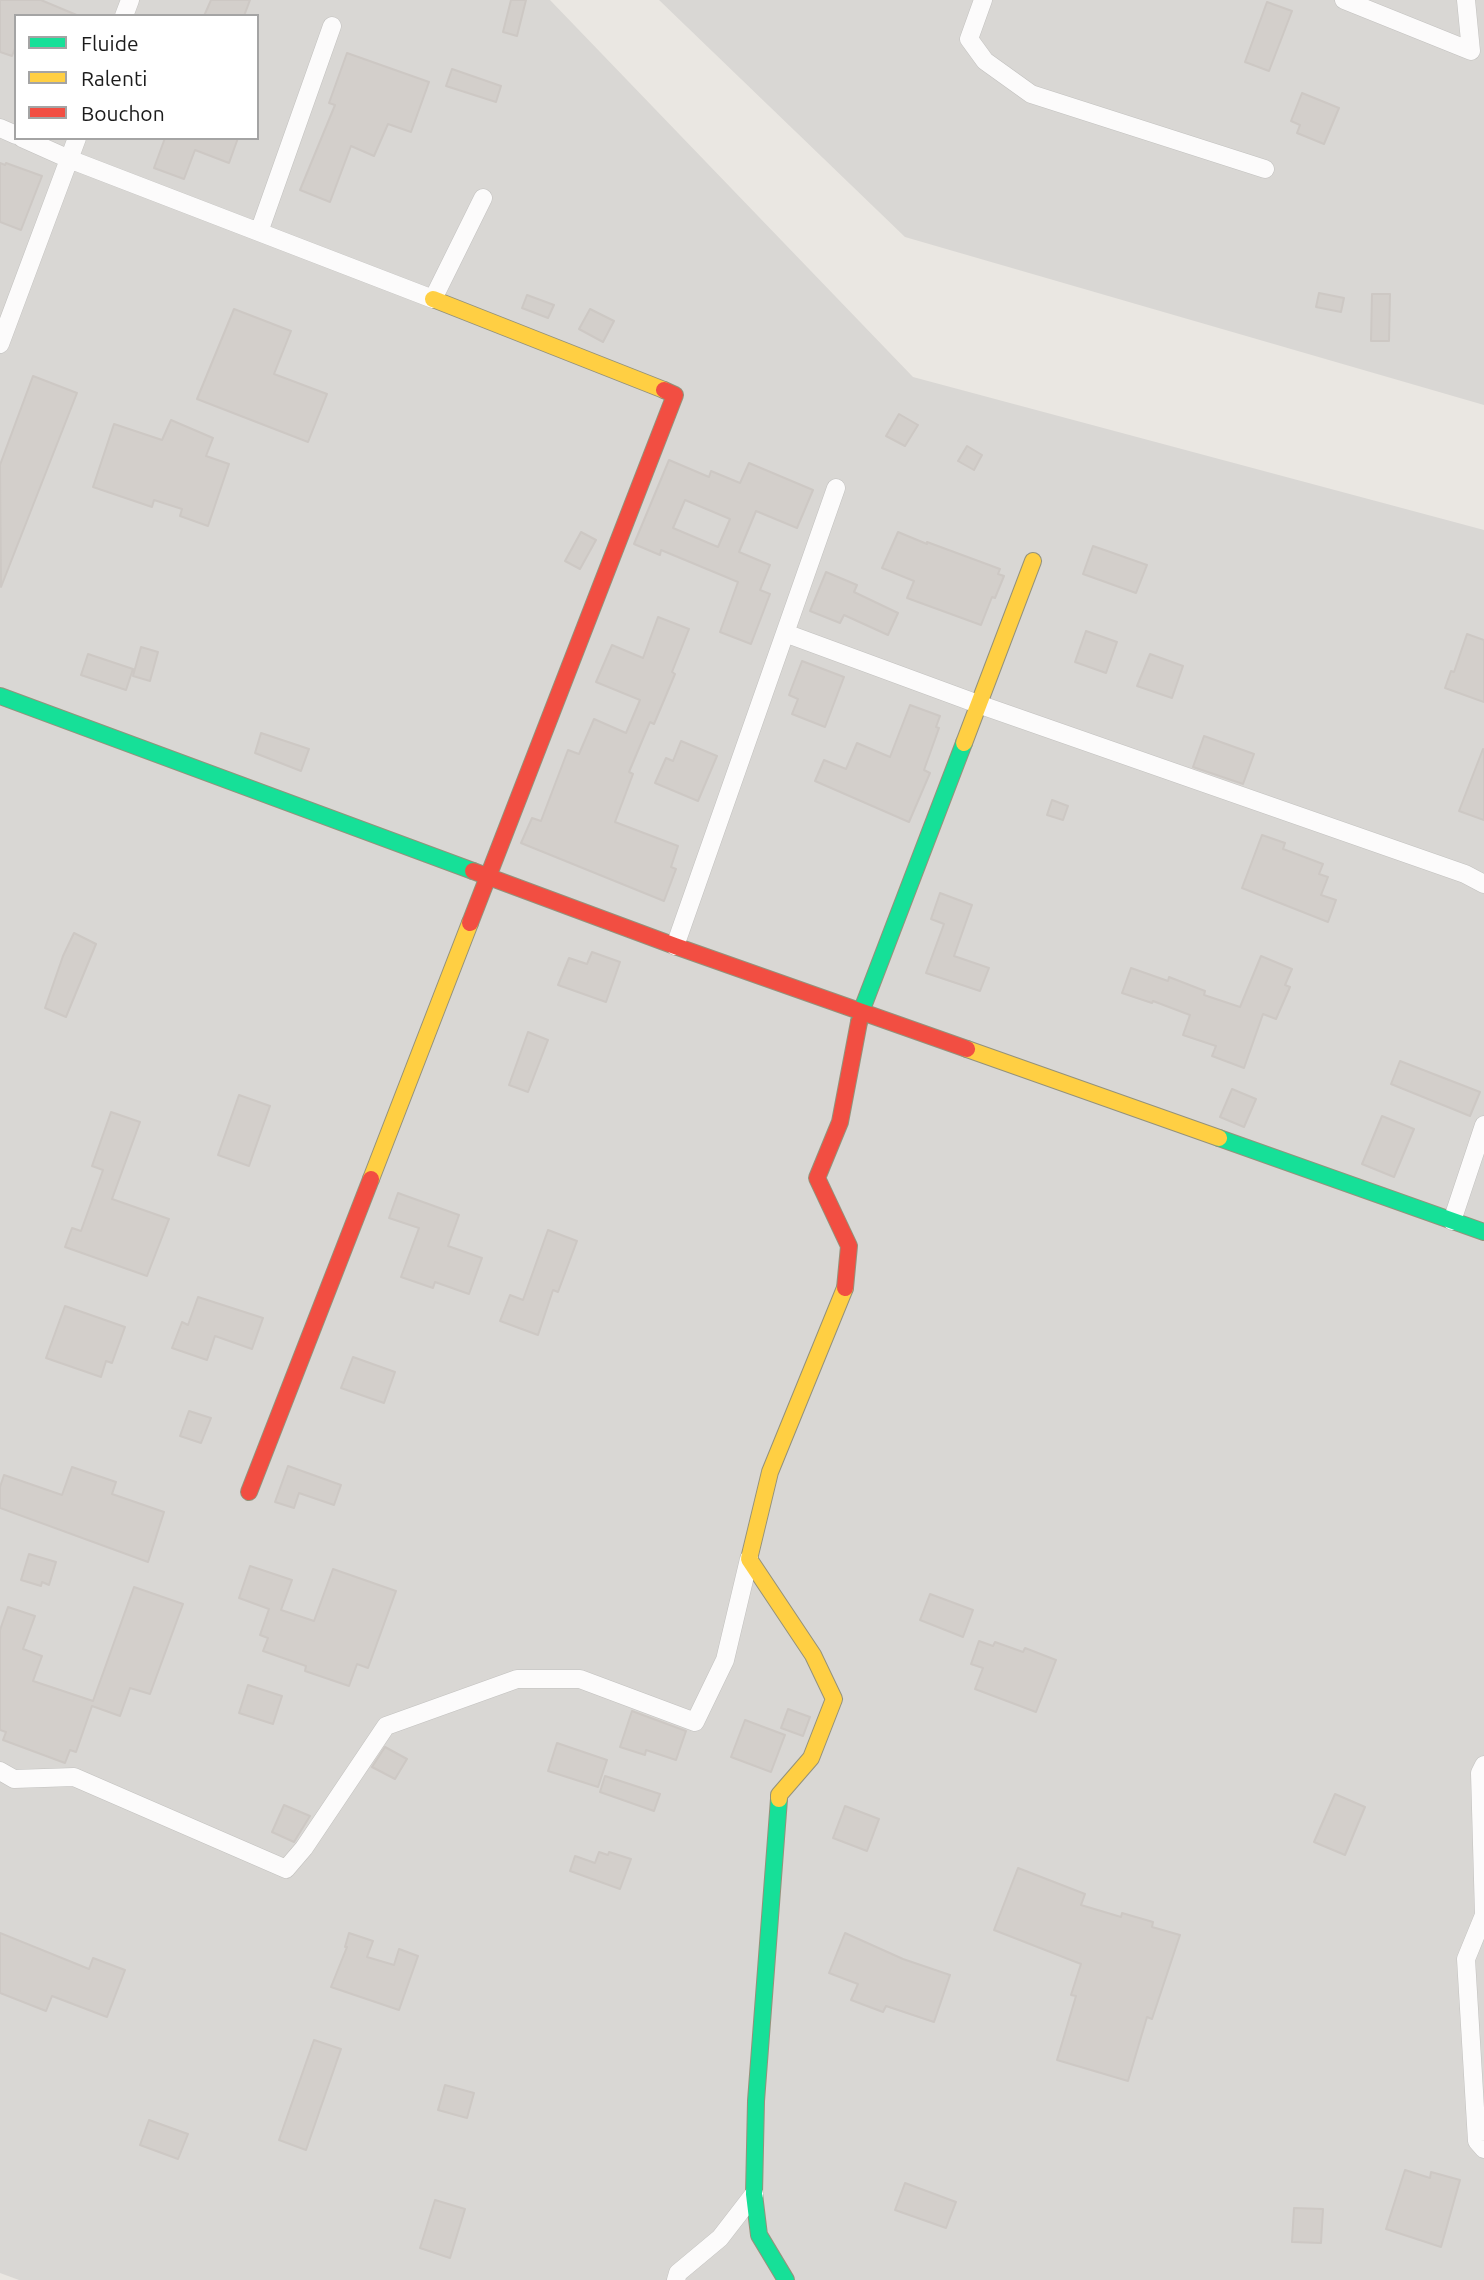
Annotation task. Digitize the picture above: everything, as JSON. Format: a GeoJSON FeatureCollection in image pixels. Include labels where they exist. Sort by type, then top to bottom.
{"type":"FeatureCollection","features":[{"type":"Feature","properties":{"kind":"street"},"geometry":{"type":"LineString","coordinates":[[983,0],[969,39],[985,61],[1031,94],[1265,169]]}},
{"type":"Feature","properties":{"kind":"street"},"geometry":{"type":"LineString","coordinates":[[1344,0],[1471,51],[1466,0]]}},
{"type":"Feature","properties":{"kind":"street"},"geometry":{"type":"LineString","coordinates":[[259,232],[332,26]]}},
{"type":"Feature","properties":{"kind":"street"},"geometry":{"type":"LineString","coordinates":[[26,140],[69,159],[676,395],[249,1492]]}},
{"type":"Feature","properties":{"kind":"street"},"geometry":{"type":"LineString","coordinates":[[0,344],[76,140]]}},
{"type":"Feature","properties":{"kind":"street"},"geometry":{"type":"LineString","coordinates":[[433,299],[482,198]]}},
{"type":"Feature","properties":{"kind":"street"},"geometry":{"type":"LineString","coordinates":[[675,946],[836,488]]}},
{"type":"Feature","properties":{"kind":"street"},"geometry":{"type":"LineString","coordinates":[[0,1771],[14,1779],[74,1777],[286,1869],[304,1847],[386,1726],[503,1683],[517,1679],[580,1679],[695,1722],[725,1660],[770,1472],[847,1283],[849,1246],[817,1178],[840,1122],[861,1012],[1033,561]]}},
{"type":"Feature","properties":{"kind":"street"},"geometry":{"type":"LineString","coordinates":[[785,634],[1465,874],[1484,884]]}},
{"type":"Feature","properties":{"kind":"street"},"geometry":{"type":"LineString","coordinates":[[0,696],[675,946],[1484,1232]]}},
{"type":"Feature","properties":{"kind":"street"},"geometry":{"type":"LineString","coordinates":[[1452,1222],[1484,1125]]}},
{"type":"Feature","properties":{"kind":"street"},"geometry":{"type":"LineString","coordinates":[[749,1559],[813,1655],[834,1699],[811,1758],[779,1796],[756,2101],[754,2194],[760,2235],[786,2280]]}},
{"type":"Feature","properties":{"kind":"street"},"geometry":{"type":"LineString","coordinates":[[1484,1765],[1480,1773],[1484,1915],[1466,1959],[1477,2141],[1484,2149]]}},
{"type":"Feature","properties":{"kind":"street"},"geometry":{"type":"LineString","coordinates":[[676,2280],[678,2273],[720,2238],[754,2194]]}},
{"type":"Feature","properties":{"kind":"shaded area"},"geometry":{"type":"Polygon","coordinates":[[[0,0],[550,0],[913,377],[1484,530],[1484,2280],[19,2280],[0,2273],[0,0]]]}},
{"type":"Feature","properties":{"kind":"shaded area"},"geometry":{"type":"Polygon","coordinates":[[[659,0],[1484,0],[1484,405],[905,237],[659,0]]]}},
{"type":"Feature","properties":{"kind":"building"},"geometry":{"type":"Polygon","coordinates":[[[0,0],[41,0],[74,14],[14,14],[14,51],[12,56],[0,52],[0,0]]]}},
{"type":"Feature","properties":{"kind":"building"},"geometry":{"type":"Polygon","coordinates":[[[211,0],[250,0],[245,14],[205,14],[211,0]]]}},
{"type":"Feature","properties":{"kind":"building"},"geometry":{"type":"Polygon","coordinates":[[[511,0],[526,0],[517,36],[503,32],[511,0]]]}},
{"type":"Feature","properties":{"kind":"building"},"geometry":{"type":"Polygon","coordinates":[[[1267,2],[1292,11],[1269,71],[1245,62],[1267,2]]]}},
{"type":"Feature","properties":{"kind":"building"},"geometry":{"type":"Polygon","coordinates":[[[347,53],[429,82],[411,132],[388,124],[374,156],[351,146],[330,202],[300,190],[335,105],[329,103],[347,53]]]}},
{"type":"Feature","properties":{"kind":"building"},"geometry":{"type":"Polygon","coordinates":[[[452,69],[501,86],[496,102],[446,86],[452,69]]]}},
{"type":"Feature","properties":{"kind":"building"},"geometry":{"type":"Polygon","coordinates":[[[1302,93],[1339,108],[1324,144],[1297,133],[1300,125],[1291,121],[1302,93]]]}},
{"type":"Feature","properties":{"kind":"building"},"geometry":{"type":"Polygon","coordinates":[[[164,140],[237,140],[229,163],[195,150],[184,179],[154,168],[164,140]]]}},
{"type":"Feature","properties":{"kind":"building"},"geometry":{"type":"Polygon","coordinates":[[[0,163],[42,176],[21,230],[0,222],[0,163]]]}},
{"type":"Feature","properties":{"kind":"building"},"geometry":{"type":"Polygon","coordinates":[[[1319,293],[1344,298],[1341,312],[1316,307],[1319,293]]]}},
{"type":"Feature","properties":{"kind":"building"},"geometry":{"type":"Polygon","coordinates":[[[1372,294],[1390,294],[1389,341],[1371,341],[1372,294]]]}},
{"type":"Feature","properties":{"kind":"building"},"geometry":{"type":"Polygon","coordinates":[[[527,295],[554,305],[548,318],[522,308],[527,295]]]}},
{"type":"Feature","properties":{"kind":"building"},"geometry":{"type":"Polygon","coordinates":[[[234,309],[291,331],[274,374],[327,394],[308,442],[197,399],[234,309]]]}},
{"type":"Feature","properties":{"kind":"building"},"geometry":{"type":"Polygon","coordinates":[[[590,309],[614,321],[603,342],[579,329],[590,309]]]}},
{"type":"Feature","properties":{"kind":"building"},"geometry":{"type":"Polygon","coordinates":[[[33,376],[77,393],[1,587],[0,465],[33,376]]]}},
{"type":"Feature","properties":{"kind":"building"},"geometry":{"type":"Polygon","coordinates":[[[899,414],[918,425],[905,446],[886,436],[899,414]]]}},
{"type":"Feature","properties":{"kind":"building"},"geometry":{"type":"Polygon","coordinates":[[[171,420],[213,438],[206,456],[229,464],[208,526],[180,516],[182,509],[154,500],[152,507],[93,487],[114,424],[162,440],[171,420]]]}},
{"type":"Feature","properties":{"kind":"building"},"geometry":{"type":"Polygon","coordinates":[[[967,446],[982,455],[974,470],[958,461],[967,446]]]}},
{"type":"Feature","properties":{"kind":"building"},"geometry":{"type":"Polygon","coordinates":[[[669,460],[709,477],[711,471],[740,483],[749,463],[813,490],[797,528],[756,511],[739,552],[770,565],[760,590],[770,594],[751,644],[720,632],[738,582],[661,550],[660,555],[634,544],[669,460]],[[685,500],[673,528],[718,547],[730,519],[685,500]]]}},
{"type":"Feature","properties":{"kind":"building"},"geometry":{"type":"Polygon","coordinates":[[[581,532],[596,540],[580,569],[565,561],[581,532]]]}},
{"type":"Feature","properties":{"kind":"building"},"geometry":{"type":"Polygon","coordinates":[[[898,532],[1000,569],[998,574],[1004,576],[981,625],[907,598],[914,581],[882,568],[898,532]]]}},
{"type":"Feature","properties":{"kind":"building"},"geometry":{"type":"Polygon","coordinates":[[[1093,546],[1147,565],[1136,593],[1083,574],[1093,546]]]}},
{"type":"Feature","properties":{"kind":"building"},"geometry":{"type":"Polygon","coordinates":[[[826,572],[857,585],[854,592],[898,613],[888,635],[844,615],[840,623],[810,611],[826,572]]]}},
{"type":"Feature","properties":{"kind":"building"},"geometry":{"type":"Polygon","coordinates":[[[658,617],[689,629],[672,672],[675,674],[654,724],[650,722],[629,772],[633,774],[615,822],[678,846],[671,867],[676,869],[664,901],[521,843],[532,818],[541,821],[568,750],[579,754],[594,719],[626,733],[640,700],[596,682],[612,645],[643,658],[658,617]]]}},
{"type":"Feature","properties":{"kind":"building"},"geometry":{"type":"Polygon","coordinates":[[[1086,631],[1117,642],[1106,673],[1075,662],[1086,631]]]}},
{"type":"Feature","properties":{"kind":"building"},"geometry":{"type":"Polygon","coordinates":[[[1467,634],[1484,640],[1484,702],[1445,688],[1451,671],[1454,672],[1467,634]]]}},
{"type":"Feature","properties":{"kind":"building"},"geometry":{"type":"Polygon","coordinates":[[[141,647],[158,652],[150,681],[133,676],[141,647]]]}},
{"type":"Feature","properties":{"kind":"building"},"geometry":{"type":"Polygon","coordinates":[[[88,654],[133,669],[126,690],[81,675],[88,654]]]}},
{"type":"Feature","properties":{"kind":"building"},"geometry":{"type":"Polygon","coordinates":[[[1150,654],[1183,666],[1172,698],[1137,686],[1150,654]]]}},
{"type":"Feature","properties":{"kind":"building"},"geometry":{"type":"Polygon","coordinates":[[[802,661],[844,677],[825,727],[792,714],[798,699],[789,695],[802,661]]]}},
{"type":"Feature","properties":{"kind":"building"},"geometry":{"type":"Polygon","coordinates":[[[910,705],[940,716],[936,727],[939,728],[924,770],[930,773],[909,822],[815,781],[824,760],[846,769],[857,743],[890,757],[910,705]]]}},
{"type":"Feature","properties":{"kind":"building"},"geometry":{"type":"Polygon","coordinates":[[[261,733],[309,749],[301,771],[255,753],[261,733]]]}},
{"type":"Feature","properties":{"kind":"building"},"geometry":{"type":"Polygon","coordinates":[[[1204,736],[1254,754],[1243,784],[1193,767],[1204,736]]]}},
{"type":"Feature","properties":{"kind":"building"},"geometry":{"type":"Polygon","coordinates":[[[681,741],[717,756],[698,801],[655,783],[666,758],[673,761],[681,741]]]}},
{"type":"Feature","properties":{"kind":"building"},"geometry":{"type":"Polygon","coordinates":[[[1484,750],[1484,820],[1459,811],[1484,750]]]}},
{"type":"Feature","properties":{"kind":"building"},"geometry":{"type":"Polygon","coordinates":[[[1052,800],[1068,806],[1063,820],[1047,815],[1052,800]]]}},
{"type":"Feature","properties":{"kind":"building"},"geometry":{"type":"Polygon","coordinates":[[[1262,835],[1285,843],[1283,849],[1323,864],[1319,874],[1328,877],[1321,895],[1336,900],[1328,922],[1242,888],[1262,835]]]}},
{"type":"Feature","properties":{"kind":"building"},"geometry":{"type":"Polygon","coordinates":[[[940,893],[972,905],[954,956],[989,968],[980,991],[926,973],[944,924],[931,919],[940,893]]]}},
{"type":"Feature","properties":{"kind":"building"},"geometry":{"type":"Polygon","coordinates":[[[74,933],[96,944],[66,1017],[45,1008],[74,933]]]}},
{"type":"Feature","properties":{"kind":"building"},"geometry":{"type":"Polygon","coordinates":[[[592,952],[620,962],[606,1002],[558,985],[569,958],[587,964],[592,952]]]}},
{"type":"Feature","properties":{"kind":"building"},"geometry":{"type":"Polygon","coordinates":[[[1261,956],[1292,969],[1285,985],[1290,987],[1276,1019],[1263,1014],[1244,1068],[1212,1056],[1216,1046],[1183,1035],[1190,1015],[1122,993],[1131,968],[1168,981],[1169,977],[1205,991],[1204,995],[1240,1007],[1261,956]]]}},
{"type":"Feature","properties":{"kind":"building"},"geometry":{"type":"Polygon","coordinates":[[[528,1032],[548,1040],[528,1092],[509,1085],[528,1032]]]}},
{"type":"Feature","properties":{"kind":"building"},"geometry":{"type":"Polygon","coordinates":[[[1400,1061],[1480,1092],[1470,1116],[1391,1084],[1400,1061]]]}},
{"type":"Feature","properties":{"kind":"building"},"geometry":{"type":"Polygon","coordinates":[[[1232,1089],[1256,1099],[1244,1127],[1220,1117],[1232,1089]]]}},
{"type":"Feature","properties":{"kind":"building"},"geometry":{"type":"Polygon","coordinates":[[[239,1095],[270,1106],[249,1166],[218,1155],[239,1095]]]}},
{"type":"Feature","properties":{"kind":"building"},"geometry":{"type":"Polygon","coordinates":[[[111,1112],[140,1122],[112,1199],[169,1219],[147,1276],[65,1247],[72,1228],[81,1231],[103,1170],[92,1166],[111,1112]]]}},
{"type":"Feature","properties":{"kind":"building"},"geometry":{"type":"Polygon","coordinates":[[[1382,1116],[1414,1129],[1394,1177],[1362,1164],[1382,1116]]]}},
{"type":"Feature","properties":{"kind":"building"},"geometry":{"type":"Polygon","coordinates":[[[398,1193],[459,1215],[448,1246],[482,1258],[469,1294],[435,1282],[433,1288],[401,1277],[419,1228],[389,1218],[398,1193]]]}},
{"type":"Feature","properties":{"kind":"building"},"geometry":{"type":"Polygon","coordinates":[[[548,1230],[577,1241],[558,1292],[553,1290],[538,1335],[500,1321],[510,1295],[523,1300],[548,1230]]]}},
{"type":"Feature","properties":{"kind":"building"},"geometry":{"type":"Polygon","coordinates":[[[198,1297],[263,1318],[252,1349],[215,1336],[207,1360],[172,1348],[182,1322],[188,1325],[198,1297]]]}},
{"type":"Feature","properties":{"kind":"building"},"geometry":{"type":"Polygon","coordinates":[[[65,1306],[125,1327],[112,1363],[106,1361],[101,1377],[46,1358],[65,1306]]]}},
{"type":"Feature","properties":{"kind":"building"},"geometry":{"type":"Polygon","coordinates":[[[353,1357],[395,1372],[384,1403],[341,1388],[353,1357]]]}},
{"type":"Feature","properties":{"kind":"building"},"geometry":{"type":"Polygon","coordinates":[[[189,1411],[211,1418],[201,1443],[180,1436],[189,1411]]]}},
{"type":"Feature","properties":{"kind":"building"},"geometry":{"type":"Polygon","coordinates":[[[288,1466],[341,1485],[334,1505],[299,1493],[294,1508],[275,1502],[288,1466]]]}},
{"type":"Feature","properties":{"kind":"building"},"geometry":{"type":"Polygon","coordinates":[[[72,1467],[116,1482],[112,1494],[164,1512],[148,1562],[0,1508],[0,1487],[4,1475],[62,1495],[72,1467]]]}},
{"type":"Feature","properties":{"kind":"building"},"geometry":{"type":"Polygon","coordinates":[[[29,1554],[56,1562],[49,1585],[42,1582],[41,1586],[21,1580],[29,1554]]]}},
{"type":"Feature","properties":{"kind":"building"},"geometry":{"type":"Polygon","coordinates":[[[250,1566],[292,1580],[281,1610],[314,1621],[333,1569],[396,1591],[368,1668],[357,1664],[349,1686],[305,1671],[306,1666],[263,1651],[268,1638],[260,1635],[269,1609],[239,1598],[250,1566]]]}},
{"type":"Feature","properties":{"kind":"building"},"geometry":{"type":"Polygon","coordinates":[[[134,1587],[183,1604],[150,1694],[130,1688],[120,1716],[92,1706],[76,1752],[70,1750],[65,1763],[3,1740],[6,1732],[0,1730],[0,1630],[8,1607],[35,1616],[23,1649],[42,1656],[33,1681],[93,1701],[134,1587]]]}},
{"type":"Feature","properties":{"kind":"building"},"geometry":{"type":"Polygon","coordinates":[[[930,1594],[973,1610],[963,1637],[920,1620],[930,1594]]]}},
{"type":"Feature","properties":{"kind":"building"},"geometry":{"type":"Polygon","coordinates":[[[979,1641],[993,1646],[995,1642],[1023,1652],[1025,1648],[1056,1660],[1036,1712],[975,1689],[983,1668],[971,1664],[979,1641]]]}},
{"type":"Feature","properties":{"kind":"building"},"geometry":{"type":"Polygon","coordinates":[[[248,1685],[282,1696],[273,1724],[239,1713],[248,1685]]]}},
{"type":"Feature","properties":{"kind":"building"},"geometry":{"type":"Polygon","coordinates":[[[788,1709],[810,1717],[803,1736],[781,1728],[788,1709]]]}},
{"type":"Feature","properties":{"kind":"building"},"geometry":{"type":"Polygon","coordinates":[[[632,1711],[686,1731],[676,1760],[646,1750],[645,1755],[620,1747],[632,1711]]]}},
{"type":"Feature","properties":{"kind":"building"},"geometry":{"type":"Polygon","coordinates":[[[745,1720],[785,1735],[771,1772],[731,1757],[745,1720]]]}},
{"type":"Feature","properties":{"kind":"building"},"geometry":{"type":"Polygon","coordinates":[[[557,1743],[607,1760],[598,1787],[548,1771],[557,1743]]]}},
{"type":"Feature","properties":{"kind":"building"},"geometry":{"type":"Polygon","coordinates":[[[385,1747],[407,1759],[395,1779],[372,1767],[385,1747]]]}},
{"type":"Feature","properties":{"kind":"building"},"geometry":{"type":"Polygon","coordinates":[[[605,1776],[660,1794],[654,1811],[600,1792],[605,1776]]]}},
{"type":"Feature","properties":{"kind":"building"},"geometry":{"type":"Polygon","coordinates":[[[1335,1794],[1365,1807],[1345,1855],[1314,1842],[1335,1794]]]}},
{"type":"Feature","properties":{"kind":"building"},"geometry":{"type":"Polygon","coordinates":[[[284,1805],[310,1816],[294,1842],[272,1832],[284,1805]]]}},
{"type":"Feature","properties":{"kind":"building"},"geometry":{"type":"Polygon","coordinates":[[[845,1806],[879,1819],[867,1851],[833,1838],[845,1806]]]}},
{"type":"Feature","properties":{"kind":"building"},"geometry":{"type":"Polygon","coordinates":[[[599,1852],[608,1855],[609,1852],[631,1859],[620,1889],[570,1871],[575,1856],[595,1863],[599,1852]]]}},
{"type":"Feature","properties":{"kind":"building"},"geometry":{"type":"Polygon","coordinates":[[[1018,1868],[1085,1894],[1081,1905],[1121,1917],[1122,1913],[1153,1922],[1152,1927],[1180,1935],[1152,2019],[1147,2017],[1128,2081],[1057,2060],[1076,1996],[1071,1995],[1081,1964],[994,1930],[1018,1868]]]}},
{"type":"Feature","properties":{"kind":"building"},"geometry":{"type":"Polygon","coordinates":[[[0,1933],[89,1969],[93,1958],[125,1970],[107,2017],[52,1996],[46,2011],[0,1993],[0,1933]]]}},
{"type":"Feature","properties":{"kind":"building"},"geometry":{"type":"Polygon","coordinates":[[[349,1933],[373,1941],[367,1957],[394,1965],[399,1949],[418,1956],[399,2010],[331,1987],[347,1947],[349,1933]]]}},
{"type":"Feature","properties":{"kind":"building"},"geometry":{"type":"Polygon","coordinates":[[[845,1933],[903,1959],[950,1975],[934,2022],[886,2006],[883,2012],[851,2000],[858,1984],[829,1973],[845,1933]]]}},
{"type":"Feature","properties":{"kind":"building"},"geometry":{"type":"Polygon","coordinates":[[[314,2040],[341,2049],[306,2150],[279,2140],[314,2040]]]}},
{"type":"Feature","properties":{"kind":"building"},"geometry":{"type":"Polygon","coordinates":[[[445,2085],[474,2093],[467,2118],[438,2110],[445,2085]]]}},
{"type":"Feature","properties":{"kind":"building"},"geometry":{"type":"Polygon","coordinates":[[[149,2120],[188,2134],[178,2159],[140,2145],[149,2120]]]}},
{"type":"Feature","properties":{"kind":"building"},"geometry":{"type":"Polygon","coordinates":[[[1405,2170],[1430,2178],[1431,2172],[1460,2180],[1441,2247],[1386,2229],[1405,2170]]]}},
{"type":"Feature","properties":{"kind":"building"},"geometry":{"type":"Polygon","coordinates":[[[905,2183],[956,2202],[946,2228],[895,2210],[905,2183]]]}},
{"type":"Feature","properties":{"kind":"building"},"geometry":{"type":"Polygon","coordinates":[[[435,2200],[465,2209],[450,2258],[420,2248],[435,2200]]]}},
{"type":"Feature","properties":{"kind":"building"},"geometry":{"type":"Polygon","coordinates":[[[1294,2208],[1323,2209],[1321,2243],[1292,2242],[1294,2208]]]}},
{"type":"Feature","properties":{"kind":"traffic: fast"},"geometry":{"type":"LineString","coordinates":[[0,696],[473,871]]}},
{"type":"Feature","properties":{"kind":"traffic: fast"},"geometry":{"type":"LineString","coordinates":[[859,1022],[964,743]]}},
{"type":"Feature","properties":{"kind":"traffic: fast"},"geometry":{"type":"LineString","coordinates":[[1219,1138],[1484,1232]]}},
{"type":"Feature","properties":{"kind":"traffic: fast"},"geometry":{"type":"LineString","coordinates":[[779,1799],[756,2101],[754,2194],[759,2235],[786,2280]]}},
{"type":"Feature","properties":{"kind":"traffic: slow"},"geometry":{"type":"LineString","coordinates":[[433,299],[664,390]]}},
{"type":"Feature","properties":{"kind":"traffic: slow"},"geometry":{"type":"LineString","coordinates":[[964,743],[1033,561]]}},
{"type":"Feature","properties":{"kind":"traffic: slow"},"geometry":{"type":"LineString","coordinates":[[371,1179],[470,923]]}},
{"type":"Feature","properties":{"kind":"traffic: slow"},"geometry":{"type":"LineString","coordinates":[[967,1049],[1219,1138]]}},
{"type":"Feature","properties":{"kind":"traffic: slow"},"geometry":{"type":"LineString","coordinates":[[779,1799],[779,1795],[811,1758],[834,1699],[813,1655],[749,1559],[770,1472],[845,1288]]}},
{"type":"Feature","properties":{"kind":"traffic: jam"},"geometry":{"type":"LineString","coordinates":[[470,923],[675,395],[664,390]]}},
{"type":"Feature","properties":{"kind":"traffic: jam"},"geometry":{"type":"LineString","coordinates":[[473,871],[967,1049]]}},
{"type":"Feature","properties":{"kind":"traffic: jam"},"geometry":{"type":"LineString","coordinates":[[845,1288],[849,1246],[817,1178],[840,1122],[859,1022]]}},
{"type":"Feature","properties":{"kind":"traffic: jam"},"geometry":{"type":"LineString","coordinates":[[249,1492],[371,1179]]}}]}
